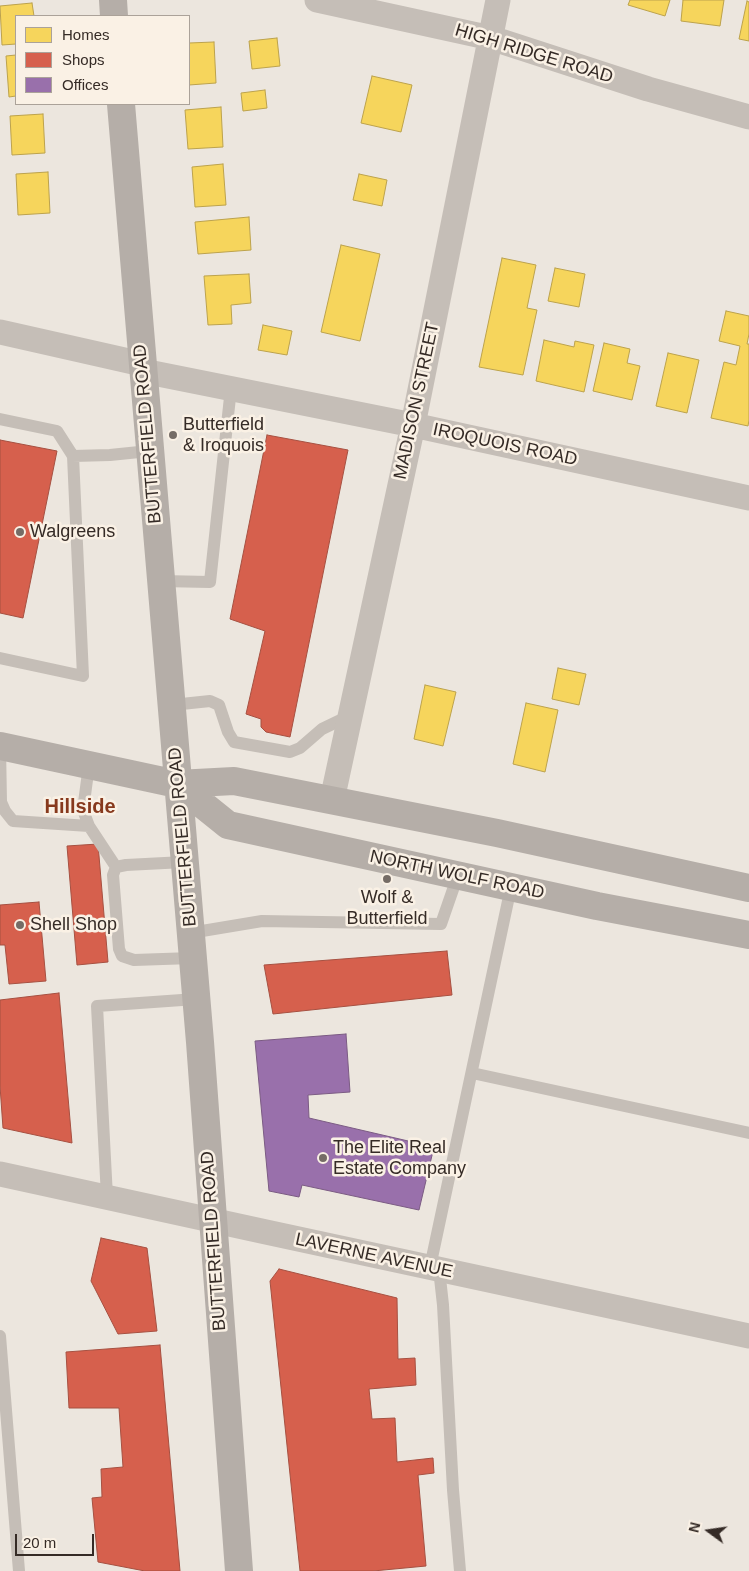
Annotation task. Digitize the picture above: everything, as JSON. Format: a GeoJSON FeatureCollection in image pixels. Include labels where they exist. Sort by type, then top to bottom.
{"type":"FeatureCollection","features":[{"type":"Feature","properties":{"kind":"main road"},"geometry":{"type":"LineString","coordinates":[[112,0],[114,15]]}},
{"type":"Feature","properties":{"kind":"main road","name":"BUTTERFIELD ROAD"},"geometry":{"type":"LineString","coordinates":[[121,105],[200,1042],[239,1571]]}},
{"type":"Feature","properties":{"kind":"main road","name":"NORTH WOLF ROAD"},"geometry":{"type":"LineString","coordinates":[[0,746],[178,784],[234,781],[497,833],[749,888]]}},
{"type":"Feature","properties":{"kind":"main road","name":"NORTH WOLF ROAD"},"geometry":{"type":"LineString","coordinates":[[178,784],[228,825],[597,906],[749,935]]}},
{"type":"Feature","properties":{"kind":"street","name":"HIGH RIDGE ROAD"},"geometry":{"type":"LineString","coordinates":[[318,0],[490,38],[648,89],[749,118]]}},
{"type":"Feature","properties":{"kind":"street","name":"MADISON STREET"},"geometry":{"type":"LineString","coordinates":[[332,800],[413,425],[498,0]]}},
{"type":"Feature","properties":{"kind":"street","name":"IROQUOIS ROAD"},"geometry":{"type":"LineString","coordinates":[[0,332],[231,388],[413,425],[749,498]]}},
{"type":"Feature","properties":{"kind":"street","name":"LAVERNE AVENUE"},"geometry":{"type":"LineString","coordinates":[[0,1174],[749,1336]]}},
{"type":"Feature","properties":{"kind":"lane"},"geometry":{"type":"LineString","coordinates":[[161,581],[210,582],[231,388]]}},
{"type":"Feature","properties":{"kind":"lane"},"geometry":{"type":"LineString","coordinates":[[0,419],[56,431],[73,456],[83,676],[0,658]]}},
{"type":"Feature","properties":{"kind":"lane"},"geometry":{"type":"LineString","coordinates":[[73,456],[110,455],[150,450]]}},
{"type":"Feature","properties":{"kind":"lane"},"geometry":{"type":"LineString","coordinates":[[172,705],[210,700],[219,705],[228,732],[234,742],[290,752],[300,748],[322,730],[349,716]]}},
{"type":"Feature","properties":{"kind":"lane"},"geometry":{"type":"LineString","coordinates":[[0,746],[1,802],[5,811],[13,820],[90,826]]}},
{"type":"Feature","properties":{"kind":"lane"},"geometry":{"type":"LineString","coordinates":[[89,765],[83,810],[90,826],[116,867]]}},
{"type":"Feature","properties":{"kind":"lane"},"geometry":{"type":"LineString","coordinates":[[116,867],[184,862]]}},
{"type":"Feature","properties":{"kind":"lane"},"geometry":{"type":"LineString","coordinates":[[116,867],[113,876],[119,949],[122,956],[134,960],[191,945],[262,921],[441,924],[458,875]]}},
{"type":"Feature","properties":{"kind":"lane"},"geometry":{"type":"LineString","coordinates":[[460,1571],[453,1490],[444,1314],[435,1268],[472,1073],[511,887]]}},
{"type":"Feature","properties":{"kind":"lane"},"geometry":{"type":"LineString","coordinates":[[107,1197],[97,1006],[196,999]]}},
{"type":"Feature","properties":{"kind":"lane"},"geometry":{"type":"LineString","coordinates":[[472,1073],[749,1133]]}},
{"type":"Feature","properties":{"kind":"lane"},"geometry":{"type":"LineString","coordinates":[[0,1336],[19,1571]]}},
{"type":"Feature","properties":{"kind":"building: Homes"},"geometry":{"type":"Polygon","coordinates":[[[630,0],[670,0],[665,16],[628,5],[630,0]]]}},
{"type":"Feature","properties":{"kind":"building: Homes"},"geometry":{"type":"Polygon","coordinates":[[[683,0],[724,0],[720,26],[681,21],[683,0]]]}},
{"type":"Feature","properties":{"kind":"building: Homes"},"geometry":{"type":"Polygon","coordinates":[[[747,1],[749,2],[749,41],[739,39],[747,1]]]}},
{"type":"Feature","properties":{"kind":"building: Homes"},"geometry":{"type":"Polygon","coordinates":[[[32,3],[34,15],[15,15],[15,44],[2,45],[0,6],[32,3]]]}},
{"type":"Feature","properties":{"kind":"building: Homes"},"geometry":{"type":"Polygon","coordinates":[[[277,38],[280,66],[252,69],[249,41],[277,38]]]}},
{"type":"Feature","properties":{"kind":"building: Homes"},"geometry":{"type":"Polygon","coordinates":[[[214,42],[216,83],[190,85],[190,43],[214,42]]]}},
{"type":"Feature","properties":{"kind":"building: Homes"},"geometry":{"type":"Polygon","coordinates":[[[15,55],[15,96],[9,97],[6,56],[15,55]]]}},
{"type":"Feature","properties":{"kind":"building: Homes"},"geometry":{"type":"Polygon","coordinates":[[[372,76],[412,85],[401,132],[361,123],[372,76]]]}},
{"type":"Feature","properties":{"kind":"building: Homes"},"geometry":{"type":"Polygon","coordinates":[[[265,90],[267,108],[243,111],[241,93],[265,90]]]}},
{"type":"Feature","properties":{"kind":"building: Homes"},"geometry":{"type":"Polygon","coordinates":[[[221,107],[223,147],[188,149],[185,110],[221,107]]]}},
{"type":"Feature","properties":{"kind":"building: Homes"},"geometry":{"type":"Polygon","coordinates":[[[43,114],[45,153],[12,155],[10,116],[43,114]]]}},
{"type":"Feature","properties":{"kind":"building: Homes"},"geometry":{"type":"Polygon","coordinates":[[[223,164],[226,205],[195,207],[192,167],[223,164]]]}},
{"type":"Feature","properties":{"kind":"building: Homes"},"geometry":{"type":"Polygon","coordinates":[[[48,172],[50,213],[18,215],[16,174],[48,172]]]}},
{"type":"Feature","properties":{"kind":"building: Homes"},"geometry":{"type":"Polygon","coordinates":[[[359,174],[387,180],[382,206],[353,200],[359,174]]]}},
{"type":"Feature","properties":{"kind":"building: Homes"},"geometry":{"type":"Polygon","coordinates":[[[249,217],[251,250],[198,254],[195,222],[249,217]]]}},
{"type":"Feature","properties":{"kind":"building: Homes"},"geometry":{"type":"Polygon","coordinates":[[[341,245],[380,254],[360,341],[321,332],[341,245]]]}},
{"type":"Feature","properties":{"kind":"building: Homes"},"geometry":{"type":"Polygon","coordinates":[[[502,258],[536,265],[527,308],[537,310],[523,375],[479,367],[502,258]]]}},
{"type":"Feature","properties":{"kind":"building: Homes"},"geometry":{"type":"Polygon","coordinates":[[[555,268],[585,274],[579,307],[548,301],[555,268]]]}},
{"type":"Feature","properties":{"kind":"building: Homes"},"geometry":{"type":"Polygon","coordinates":[[[249,274],[251,303],[231,305],[232,324],[208,325],[204,276],[249,274]]]}},
{"type":"Feature","properties":{"kind":"building: Homes"},"geometry":{"type":"Polygon","coordinates":[[[726,311],[749,316],[747,344],[749,344],[748,426],[711,418],[724,362],[736,365],[740,346],[719,341],[726,311]]]}},
{"type":"Feature","properties":{"kind":"building: Homes"},"geometry":{"type":"Polygon","coordinates":[[[263,325],[292,331],[287,355],[258,350],[263,325]]]}},
{"type":"Feature","properties":{"kind":"building: Homes"},"geometry":{"type":"Polygon","coordinates":[[[544,340],[574,347],[575,341],[594,345],[584,392],[536,381],[544,340]]]}},
{"type":"Feature","properties":{"kind":"building: Homes"},"geometry":{"type":"Polygon","coordinates":[[[604,343],[630,349],[627,363],[640,366],[632,400],[593,391],[604,343]]]}},
{"type":"Feature","properties":{"kind":"building: Homes"},"geometry":{"type":"Polygon","coordinates":[[[668,353],[699,360],[687,413],[656,406],[668,353]]]}},
{"type":"Feature","properties":{"kind":"building: Homes"},"geometry":{"type":"Polygon","coordinates":[[[558,668],[586,674],[579,705],[552,699],[558,668]]]}},
{"type":"Feature","properties":{"kind":"building: Homes"},"geometry":{"type":"Polygon","coordinates":[[[425,685],[456,692],[443,746],[414,739],[425,685]]]}},
{"type":"Feature","properties":{"kind":"building: Homes"},"geometry":{"type":"Polygon","coordinates":[[[526,703],[558,710],[545,772],[513,764],[526,703]]]}},
{"type":"Feature","properties":{"kind":"building: Shops"},"geometry":{"type":"Polygon","coordinates":[[[267,435],[348,450],[290,737],[266,732],[261,727],[261,719],[246,714],[265,631],[230,619],[267,435]]]}},
{"type":"Feature","properties":{"kind":"building: Shops","name":"Walgreens"},"geometry":{"type":"Polygon","coordinates":[[[0,440],[57,451],[23,618],[0,613],[0,440]]]}},
{"type":"Feature","properties":{"kind":"building: Shops"},"geometry":{"type":"Polygon","coordinates":[[[98,844],[108,962],[77,965],[67,846],[98,844]]]}},
{"type":"Feature","properties":{"kind":"building: Shops","name":"Shell Shop"},"geometry":{"type":"Polygon","coordinates":[[[39,902],[46,981],[9,984],[5,945],[0,945],[0,905],[39,902]]]}},
{"type":"Feature","properties":{"kind":"building: Shops"},"geometry":{"type":"Polygon","coordinates":[[[447,951],[452,995],[273,1014],[264,965],[447,951]]]}},
{"type":"Feature","properties":{"kind":"building: Shops"},"geometry":{"type":"Polygon","coordinates":[[[59,993],[72,1143],[3,1128],[0,1086],[0,1000],[59,993]]]}},
{"type":"Feature","properties":{"kind":"building: Shops"},"geometry":{"type":"Polygon","coordinates":[[[101,1238],[147,1248],[157,1331],[118,1334],[91,1281],[101,1238]]]}},
{"type":"Feature","properties":{"kind":"building: Shops"},"geometry":{"type":"Polygon","coordinates":[[[279,1269],[397,1298],[398,1359],[415,1358],[416,1385],[369,1389],[372,1419],[395,1418],[397,1462],[433,1458],[434,1473],[418,1475],[426,1566],[373,1571],[300,1571],[270,1281],[279,1269]]]}},
{"type":"Feature","properties":{"kind":"building: Shops"},"geometry":{"type":"Polygon","coordinates":[[[160,1345],[180,1571],[145,1571],[98,1562],[92,1498],[102,1497],[101,1469],[123,1467],[119,1408],[69,1408],[66,1352],[160,1345]]]}},
{"type":"Feature","properties":{"kind":"building: Offices"},"geometry":{"type":"Polygon","coordinates":[[[346,1034],[350,1092],[308,1095],[309,1118],[434,1147],[419,1210],[302,1185],[299,1197],[269,1191],[255,1041],[346,1034]]]}},
{"type":"Feature","properties":{"kind":"place","name":"Butterfield & Iroquois"},"geometry":{"type":"Point","coordinates":[173,435]}},
{"type":"Feature","properties":{"kind":"place","name":"Walgreens"},"geometry":{"type":"Point","coordinates":[20,532]}},
{"type":"Feature","properties":{"kind":"place","name":"Wolf & Butterfield"},"geometry":{"type":"Point","coordinates":[387,879]}},
{"type":"Feature","properties":{"kind":"place","name":"Shell Shop"},"geometry":{"type":"Point","coordinates":[20,925]}},
{"type":"Feature","properties":{"kind":"place","name":"The Elite Real Estate Company"},"geometry":{"type":"Point","coordinates":[323,1158]}},
{"type":"Feature","properties":{"kind":"district","name":"Hillside"},"geometry":{"type":"Point","coordinates":[80,807]}}]}
